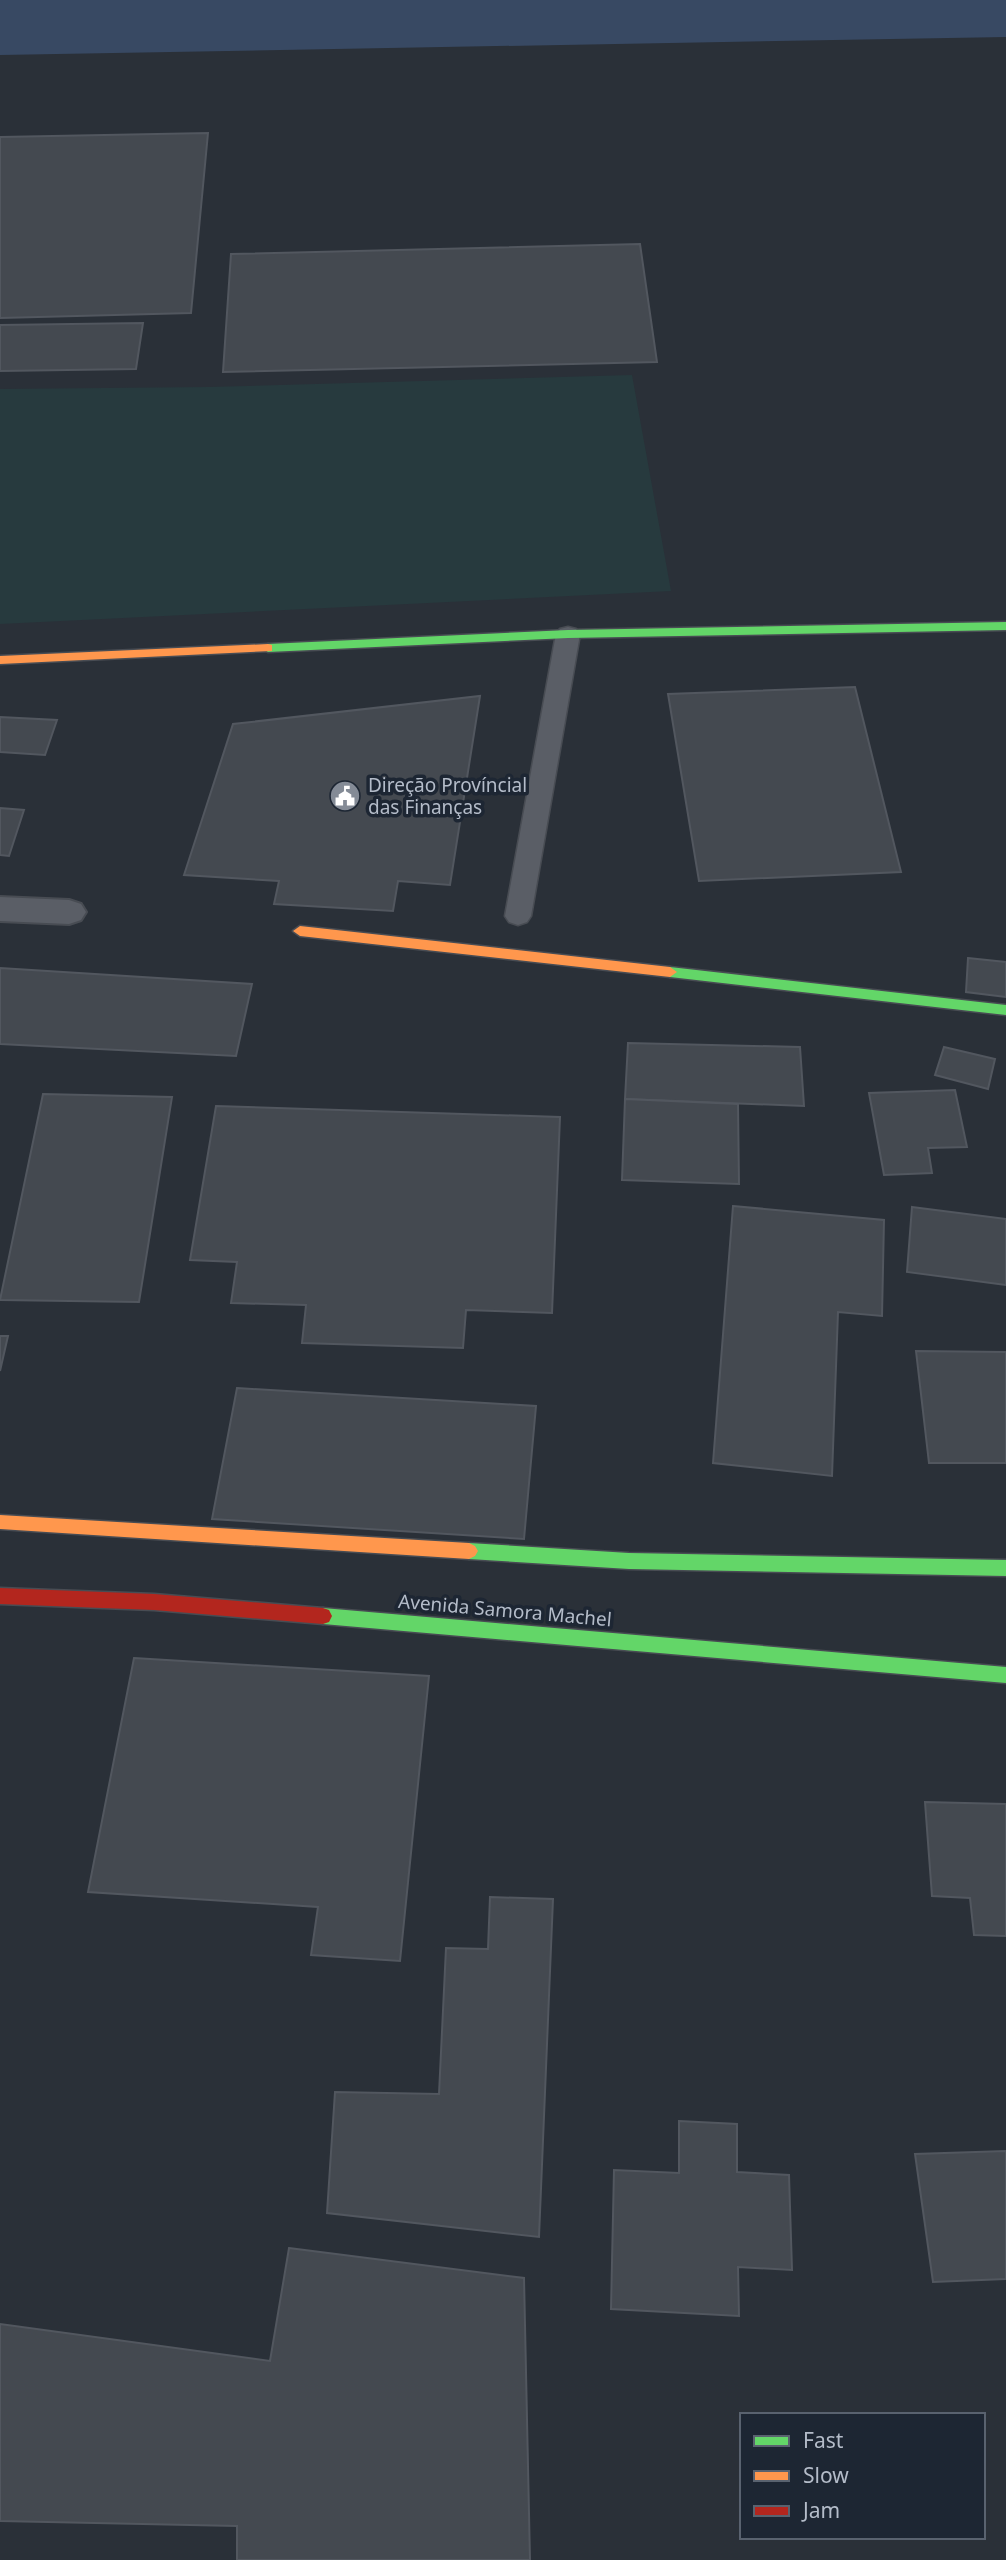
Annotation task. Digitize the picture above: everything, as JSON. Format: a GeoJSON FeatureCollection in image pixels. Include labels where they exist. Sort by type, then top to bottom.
{"type":"FeatureCollection","features":[{"type":"Feature","properties":{"kind":"street"},"geometry":{"type":"LineString","coordinates":[[0,660],[568,634],[1006,626]]}},
{"type":"Feature","properties":{"kind":"street"},"geometry":{"type":"LineString","coordinates":[[0,909],[69,912]]}},
{"type":"Feature","properties":{"kind":"street"},"geometry":{"type":"LineString","coordinates":[[300,931],[1006,1010]]}},
{"type":"Feature","properties":{"kind":"street"},"geometry":{"type":"LineString","coordinates":[[0,1522],[629,1561],[1006,1568]]}},
{"type":"Feature","properties":{"kind":"street","name":"Avenida Samora Machel"},"geometry":{"type":"LineString","coordinates":[[0,1596],[168,1603],[1006,1675]]}},
{"type":"Feature","properties":{"kind":"lane"},"geometry":{"type":"LineString","coordinates":[[518,916],[568,634]]}},
{"type":"Feature","properties":{"kind":"green space"},"geometry":{"type":"Polygon","coordinates":[[[632,375],[671,591],[0,624],[0,389],[209,387],[632,375]]]}},
{"type":"Feature","properties":{"kind":"water"},"geometry":{"type":"Polygon","coordinates":[[[0,0],[1006,0],[1006,37],[0,55],[0,0]]]}},
{"type":"Feature","properties":{"kind":"building"},"geometry":{"type":"Polygon","coordinates":[[[208,133],[191,313],[0,318],[0,137],[208,133]]]}},
{"type":"Feature","properties":{"kind":"building"},"geometry":{"type":"Polygon","coordinates":[[[640,244],[657,362],[223,372],[231,254],[640,244]]]}},
{"type":"Feature","properties":{"kind":"building"},"geometry":{"type":"Polygon","coordinates":[[[143,323],[136,369],[0,371],[0,325],[143,323]]]}},
{"type":"Feature","properties":{"kind":"building"},"geometry":{"type":"Polygon","coordinates":[[[855,687],[901,872],[699,881],[668,694],[855,687]]]}},
{"type":"Feature","properties":{"kind":"building"},"geometry":{"type":"Polygon","coordinates":[[[480,696],[450,885],[398,881],[393,911],[274,904],[279,881],[184,875],[233,724],[480,696]]]}},
{"type":"Feature","properties":{"kind":"building"},"geometry":{"type":"Polygon","coordinates":[[[0,717],[57,720],[45,755],[0,752],[0,717]]]}},
{"type":"Feature","properties":{"kind":"building"},"geometry":{"type":"Polygon","coordinates":[[[0,808],[24,810],[9,856],[0,855],[0,808]]]}},
{"type":"Feature","properties":{"kind":"building"},"geometry":{"type":"Polygon","coordinates":[[[968,958],[1006,962],[1006,997],[966,992],[968,958]]]}},
{"type":"Feature","properties":{"kind":"building"},"geometry":{"type":"Polygon","coordinates":[[[0,968],[252,984],[236,1056],[0,1044],[0,968]]]}},
{"type":"Feature","properties":{"kind":"building"},"geometry":{"type":"Polygon","coordinates":[[[628,1043],[800,1047],[804,1106],[625,1099],[628,1043]]]}},
{"type":"Feature","properties":{"kind":"building"},"geometry":{"type":"Polygon","coordinates":[[[944,1047],[995,1059],[988,1089],[935,1075],[944,1047]]]}},
{"type":"Feature","properties":{"kind":"building"},"geometry":{"type":"Polygon","coordinates":[[[955,1090],[967,1147],[928,1148],[932,1173],[884,1175],[869,1093],[955,1090]]]}},
{"type":"Feature","properties":{"kind":"building"},"geometry":{"type":"Polygon","coordinates":[[[43,1094],[172,1097],[139,1302],[0,1300],[43,1094]]]}},
{"type":"Feature","properties":{"kind":"building"},"geometry":{"type":"Polygon","coordinates":[[[625,1099],[738,1104],[739,1184],[622,1180],[625,1099]]]}},
{"type":"Feature","properties":{"kind":"building"},"geometry":{"type":"Polygon","coordinates":[[[216,1106],[560,1117],[552,1313],[466,1310],[463,1348],[302,1343],[306,1305],[231,1303],[237,1262],[190,1260],[216,1106]]]}},
{"type":"Feature","properties":{"kind":"building"},"geometry":{"type":"Polygon","coordinates":[[[733,1206],[884,1220],[882,1316],[838,1312],[832,1476],[713,1463],[733,1206]]]}},
{"type":"Feature","properties":{"kind":"building"},"geometry":{"type":"Polygon","coordinates":[[[912,1207],[1006,1219],[1006,1285],[907,1272],[912,1207]]]}},
{"type":"Feature","properties":{"kind":"building"},"geometry":{"type":"Polygon","coordinates":[[[0,1336],[8,1336],[0,1371],[0,1336]]]}},
{"type":"Feature","properties":{"kind":"building"},"geometry":{"type":"Polygon","coordinates":[[[916,1351],[1006,1352],[1006,1463],[929,1463],[916,1351]]]}},
{"type":"Feature","properties":{"kind":"building"},"geometry":{"type":"Polygon","coordinates":[[[237,1388],[536,1406],[524,1539],[212,1519],[237,1388]]]}},
{"type":"Feature","properties":{"kind":"building"},"geometry":{"type":"Polygon","coordinates":[[[134,1658],[429,1676],[400,1961],[311,1955],[318,1907],[88,1892],[134,1658]]]}},
{"type":"Feature","properties":{"kind":"building"},"geometry":{"type":"Polygon","coordinates":[[[925,1802],[1006,1804],[1006,1936],[974,1935],[970,1898],[932,1896],[925,1802]]]}},
{"type":"Feature","properties":{"kind":"building"},"geometry":{"type":"Polygon","coordinates":[[[490,1897],[553,1899],[539,2237],[327,2213],[335,2092],[439,2094],[446,1948],[488,1949],[490,1897]]]}},
{"type":"Feature","properties":{"kind":"building"},"geometry":{"type":"Polygon","coordinates":[[[679,2121],[737,2124],[737,2172],[789,2175],[792,2270],[738,2267],[739,2316],[611,2309],[614,2170],[679,2173],[679,2121]]]}},
{"type":"Feature","properties":{"kind":"building"},"geometry":{"type":"Polygon","coordinates":[[[1006,2151],[1006,2279],[933,2282],[915,2154],[1006,2151]]]}},
{"type":"Feature","properties":{"kind":"building"},"geometry":{"type":"Polygon","coordinates":[[[289,2248],[524,2278],[530,2560],[237,2560],[237,2526],[0,2521],[0,2324],[270,2361],[289,2248]]]}},
{"type":"Feature","properties":{"kind":"traffic: fast"},"geometry":{"type":"LineString","coordinates":[[268,648],[568,634],[1006,626]]}},
{"type":"Feature","properties":{"kind":"traffic: fast"},"geometry":{"type":"LineString","coordinates":[[670,972],[1006,1010]]}},
{"type":"Feature","properties":{"kind":"traffic: fast"},"geometry":{"type":"LineString","coordinates":[[469,1551],[629,1561],[1006,1568]]}},
{"type":"Feature","properties":{"kind":"traffic: fast"},"geometry":{"type":"LineString","coordinates":[[323,1616],[1006,1675]]}},
{"type":"Feature","properties":{"kind":"traffic: slow"},"geometry":{"type":"LineString","coordinates":[[0,660],[268,648]]}},
{"type":"Feature","properties":{"kind":"traffic: slow"},"geometry":{"type":"LineString","coordinates":[[300,931],[670,972]]}},
{"type":"Feature","properties":{"kind":"traffic: slow"},"geometry":{"type":"LineString","coordinates":[[0,1522],[469,1551]]}},
{"type":"Feature","properties":{"kind":"traffic: jam"},"geometry":{"type":"LineString","coordinates":[[0,1596],[154,1602],[323,1616]]}},
{"type":"Feature","properties":{"kind":"place","name":"Direção Províncial das Finanças"},"geometry":{"type":"Point","coordinates":[345,796]}}]}
